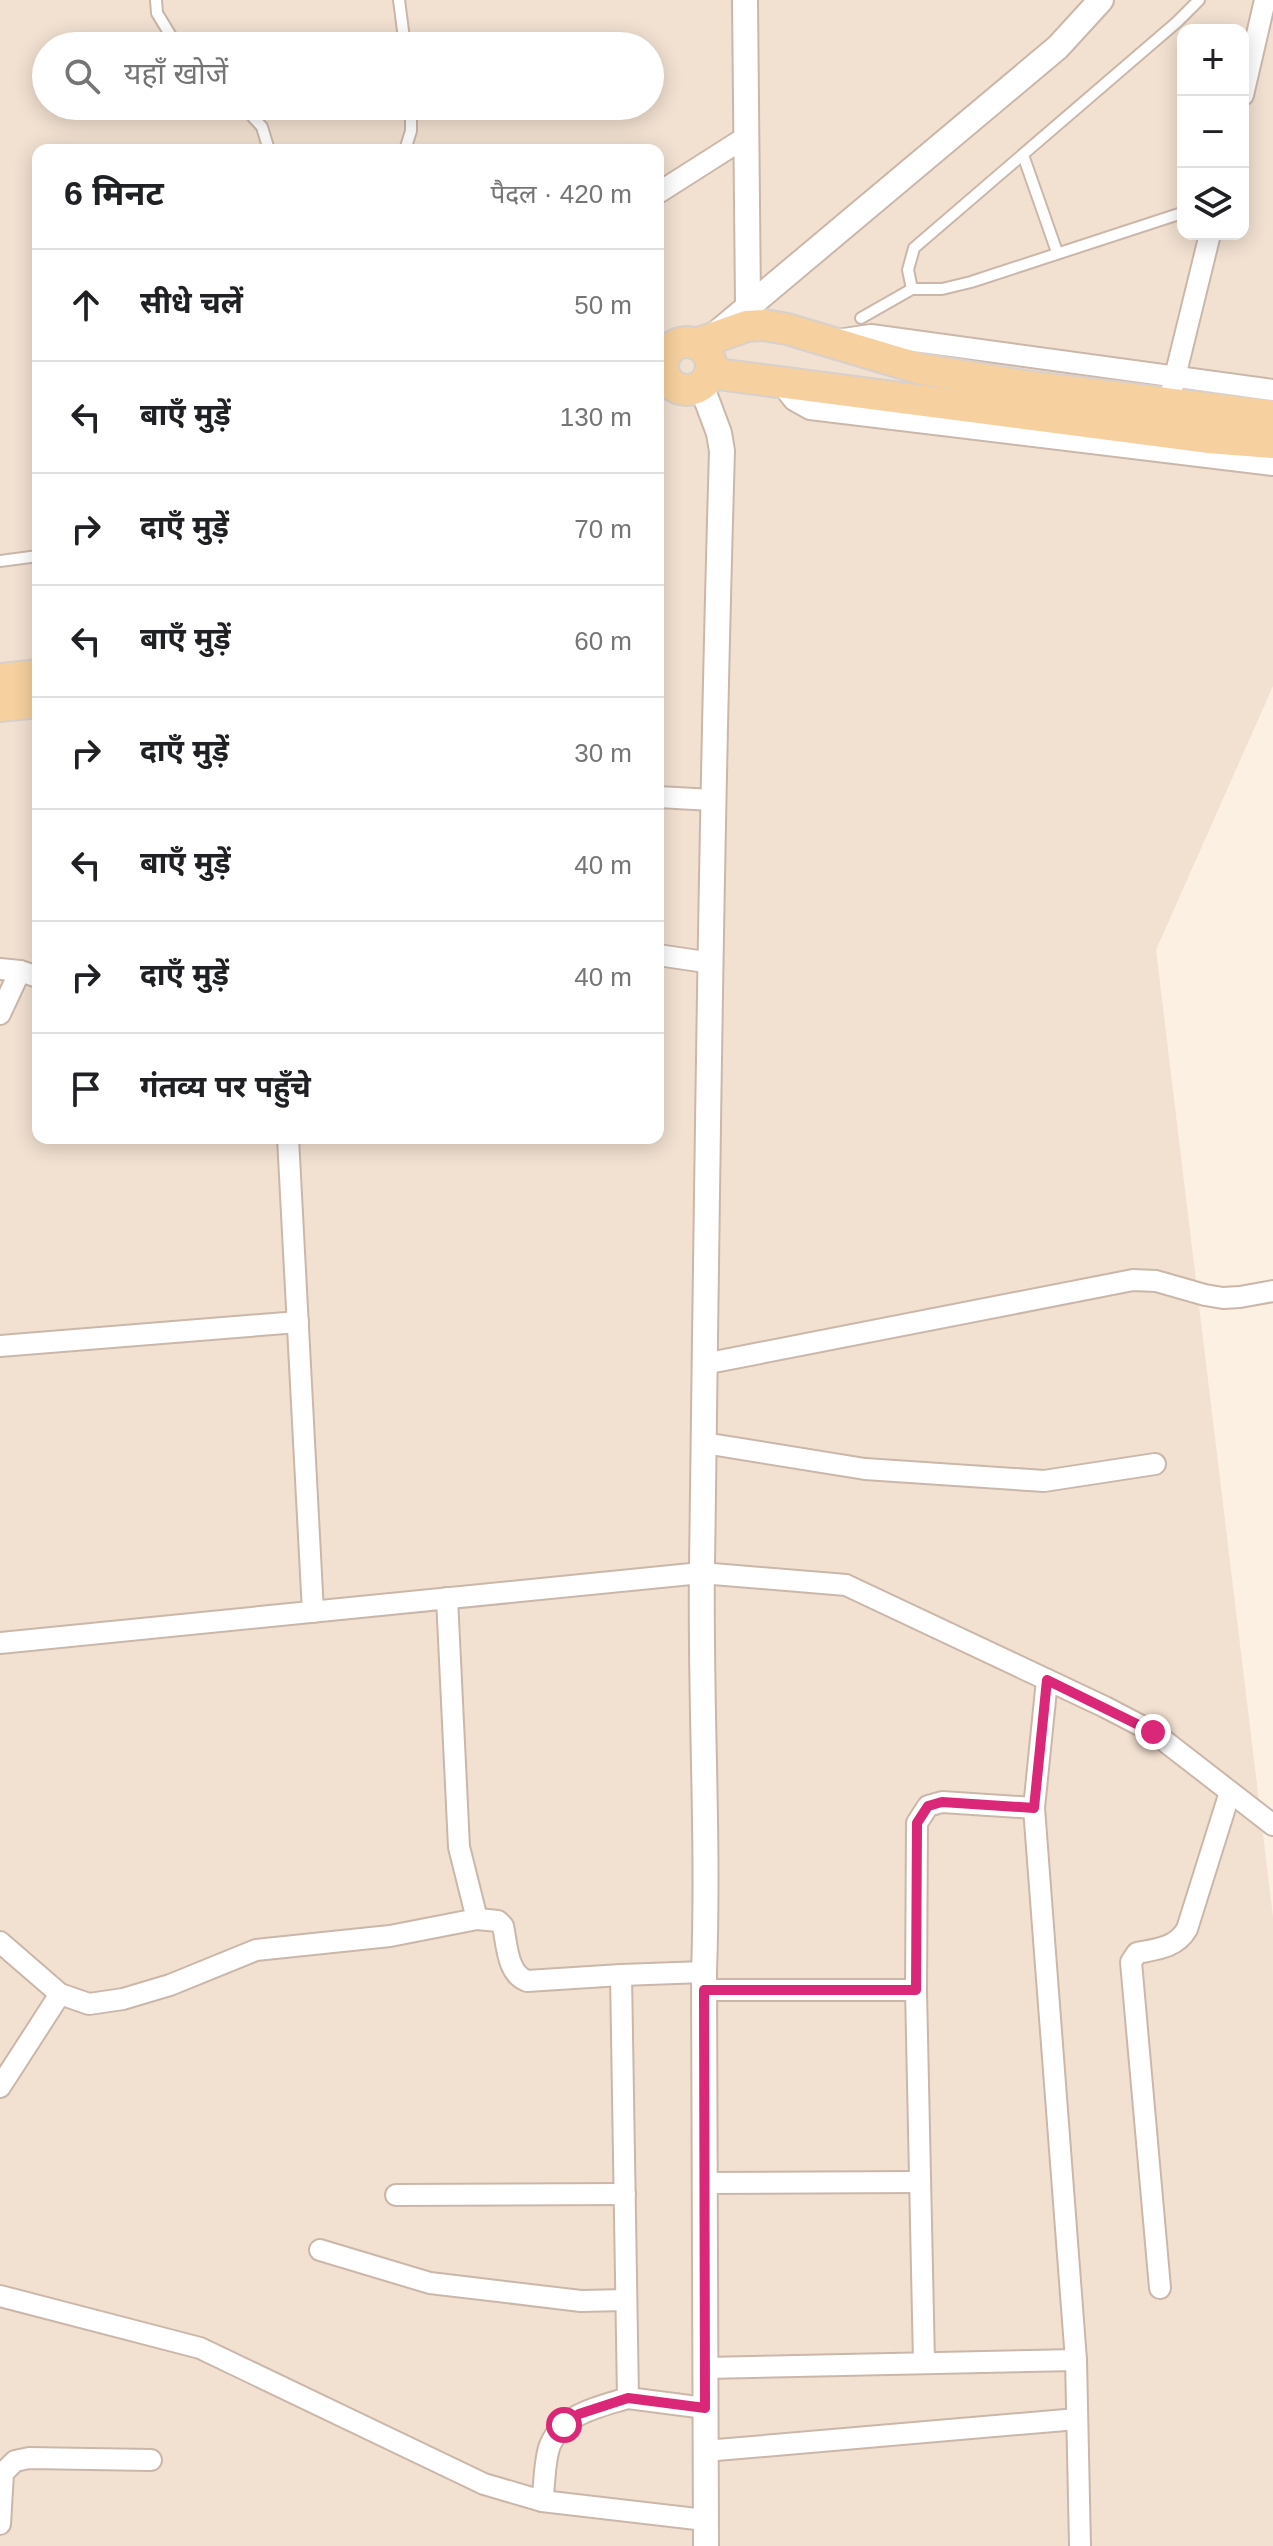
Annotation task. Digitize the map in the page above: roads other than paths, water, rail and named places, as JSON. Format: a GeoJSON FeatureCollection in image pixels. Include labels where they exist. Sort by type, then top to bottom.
{"type":"FeatureCollection","features":[{"type":"Feature","properties":{"kind":"main road"},"geometry":{"type":"LineString","coordinates":[[677,379],[665,354],[673,346],[704,341],[747,326],[764,325],[921,369],[1031,387],[1172,391],[1273,416]]}},
{"type":"Feature","properties":{"kind":"main road"},"geometry":{"type":"LineString","coordinates":[[677,379],[710,361],[704,341]]}},
{"type":"Feature","properties":{"kind":"main road"},"geometry":{"type":"LineString","coordinates":[[677,379],[779,381],[1208,438],[1273,443]]}},
{"type":"Feature","properties":{"kind":"main road"},"geometry":{"type":"LineString","coordinates":[[0,679],[32,676]]}},
{"type":"Feature","properties":{"kind":"main road"},"geometry":{"type":"LineString","coordinates":[[0,706],[32,703]]}},
{"type":"Feature","properties":{"kind":"street"},"geometry":{"type":"LineString","coordinates":[[745,0],[748,305]]}},
{"type":"Feature","properties":{"kind":"street"},"geometry":{"type":"LineString","coordinates":[[704,341],[1058,47],[1101,0]]}},
{"type":"Feature","properties":{"kind":"street"},"geometry":{"type":"LineString","coordinates":[[1249,69],[1265,0]]}},
{"type":"Feature","properties":{"kind":"street"},"geometry":{"type":"LineString","coordinates":[[664,189],[746,137]]}},
{"type":"Feature","properties":{"kind":"street"},"geometry":{"type":"LineString","coordinates":[[1209,240],[1172,391],[1273,390]]}},
{"type":"Feature","properties":{"kind":"street"},"geometry":{"type":"LineString","coordinates":[[677,379],[716,426],[722,451],[712,800],[701,1573],[707,1893],[704,1981],[706,2546]]}},
{"type":"Feature","properties":{"kind":"street"},"geometry":{"type":"LineString","coordinates":[[779,381],[794,400],[810,409],[1273,465]]}},
{"type":"Feature","properties":{"kind":"street"},"geometry":{"type":"LineString","coordinates":[[664,797],[712,800]]}},
{"type":"Feature","properties":{"kind":"street"},"geometry":{"type":"LineString","coordinates":[[664,956],[712,963]]}},
{"type":"Feature","properties":{"kind":"street"},"geometry":{"type":"LineString","coordinates":[[0,1014],[19,972]]}},
{"type":"Feature","properties":{"kind":"street"},"geometry":{"type":"LineString","coordinates":[[288,1144],[313,1612]]}},
{"type":"Feature","properties":{"kind":"street"},"geometry":{"type":"LineString","coordinates":[[704,1364],[1133,1280],[1156,1281],[1223,1298],[1273,1291]]}},
{"type":"Feature","properties":{"kind":"street"},"geometry":{"type":"LineString","coordinates":[[0,1346],[298,1322]]}},
{"type":"Feature","properties":{"kind":"street"},"geometry":{"type":"LineString","coordinates":[[704,1443],[865,1469],[1044,1481],[1155,1464]]}},
{"type":"Feature","properties":{"kind":"street"},"geometry":{"type":"LineString","coordinates":[[0,1643],[701,1573],[846,1585],[1153,1732],[1273,1825]]}},
{"type":"Feature","properties":{"kind":"street"},"geometry":{"type":"LineString","coordinates":[[447,1598],[459,1847],[477,1919]]}},
{"type":"Feature","properties":{"kind":"street"},"geometry":{"type":"LineString","coordinates":[[1047,1680],[1034,1808],[1076,2360],[1080,2546]]}},
{"type":"Feature","properties":{"kind":"street"},"geometry":{"type":"LineString","coordinates":[[1160,2288],[1131,1962],[1137,1953],[1175,1944],[1187,1929],[1230,1792]]}},
{"type":"Feature","properties":{"kind":"street"},"geometry":{"type":"LineString","coordinates":[[924,2363],[916,1990],[917,1823],[928,1806],[942,1802],[1034,1808]]}},
{"type":"Feature","properties":{"kind":"street"},"geometry":{"type":"LineString","coordinates":[[0,1942],[60,1994],[89,2004],[123,1999],[170,1985],[256,1950],[390,1936],[477,1919],[498,1921],[503,1926],[513,1971],[527,1981],[621,1975],[916,1990]]}},
{"type":"Feature","properties":{"kind":"street"},"geometry":{"type":"LineString","coordinates":[[621,1975],[628,2398]]}},
{"type":"Feature","properties":{"kind":"street"},"geometry":{"type":"LineString","coordinates":[[0,2087],[60,1994]]}},
{"type":"Feature","properties":{"kind":"street"},"geometry":{"type":"LineString","coordinates":[[704,2183],[920,2182]]}},
{"type":"Feature","properties":{"kind":"street"},"geometry":{"type":"LineString","coordinates":[[396,2195],[625,2194]]}},
{"type":"Feature","properties":{"kind":"street"},"geometry":{"type":"LineString","coordinates":[[320,2250],[430,2283],[581,2301],[626,2300]]}},
{"type":"Feature","properties":{"kind":"street"},"geometry":{"type":"LineString","coordinates":[[0,2296],[200,2348],[484,2484],[542,2501],[705,2520]]}},
{"type":"Feature","properties":{"kind":"street"},"geometry":{"type":"LineString","coordinates":[[705,2368],[1076,2360]]}},
{"type":"Feature","properties":{"kind":"street"},"geometry":{"type":"LineString","coordinates":[[542,2501],[550,2446],[564,2425],[579,2414],[628,2398],[705,2408]]}},
{"type":"Feature","properties":{"kind":"street"},"geometry":{"type":"LineString","coordinates":[[705,2451],[1077,2419]]}},
{"type":"Feature","properties":{"kind":"street"},"geometry":{"type":"LineString","coordinates":[[0,2524],[3,2473],[15,2461],[29,2458],[151,2460]]}},
{"type":"Feature","properties":{"kind":"lane"},"geometry":{"type":"LineString","coordinates":[[156,0],[157,13],[169,32]]}},
{"type":"Feature","properties":{"kind":"lane"},"geometry":{"type":"LineString","coordinates":[[399,0],[403,32]]}},
{"type":"Feature","properties":{"kind":"lane"},"geometry":{"type":"LineString","coordinates":[[912,289],[908,270],[914,248],[1199,0]]}},
{"type":"Feature","properties":{"kind":"lane"},"geometry":{"type":"LineString","coordinates":[[256,120],[262,127],[267,144]]}},
{"type":"Feature","properties":{"kind":"lane"},"geometry":{"type":"LineString","coordinates":[[407,144],[411,120]]}},
{"type":"Feature","properties":{"kind":"lane"},"geometry":{"type":"LineString","coordinates":[[1023,155],[1057,252]]}},
{"type":"Feature","properties":{"kind":"lane"},"geometry":{"type":"LineString","coordinates":[[861,318],[912,289],[942,289],[971,282],[1177,215]]}},
{"type":"Feature","properties":{"kind":"lane"},"geometry":{"type":"LineString","coordinates":[[0,561],[32,557]]}}]}
